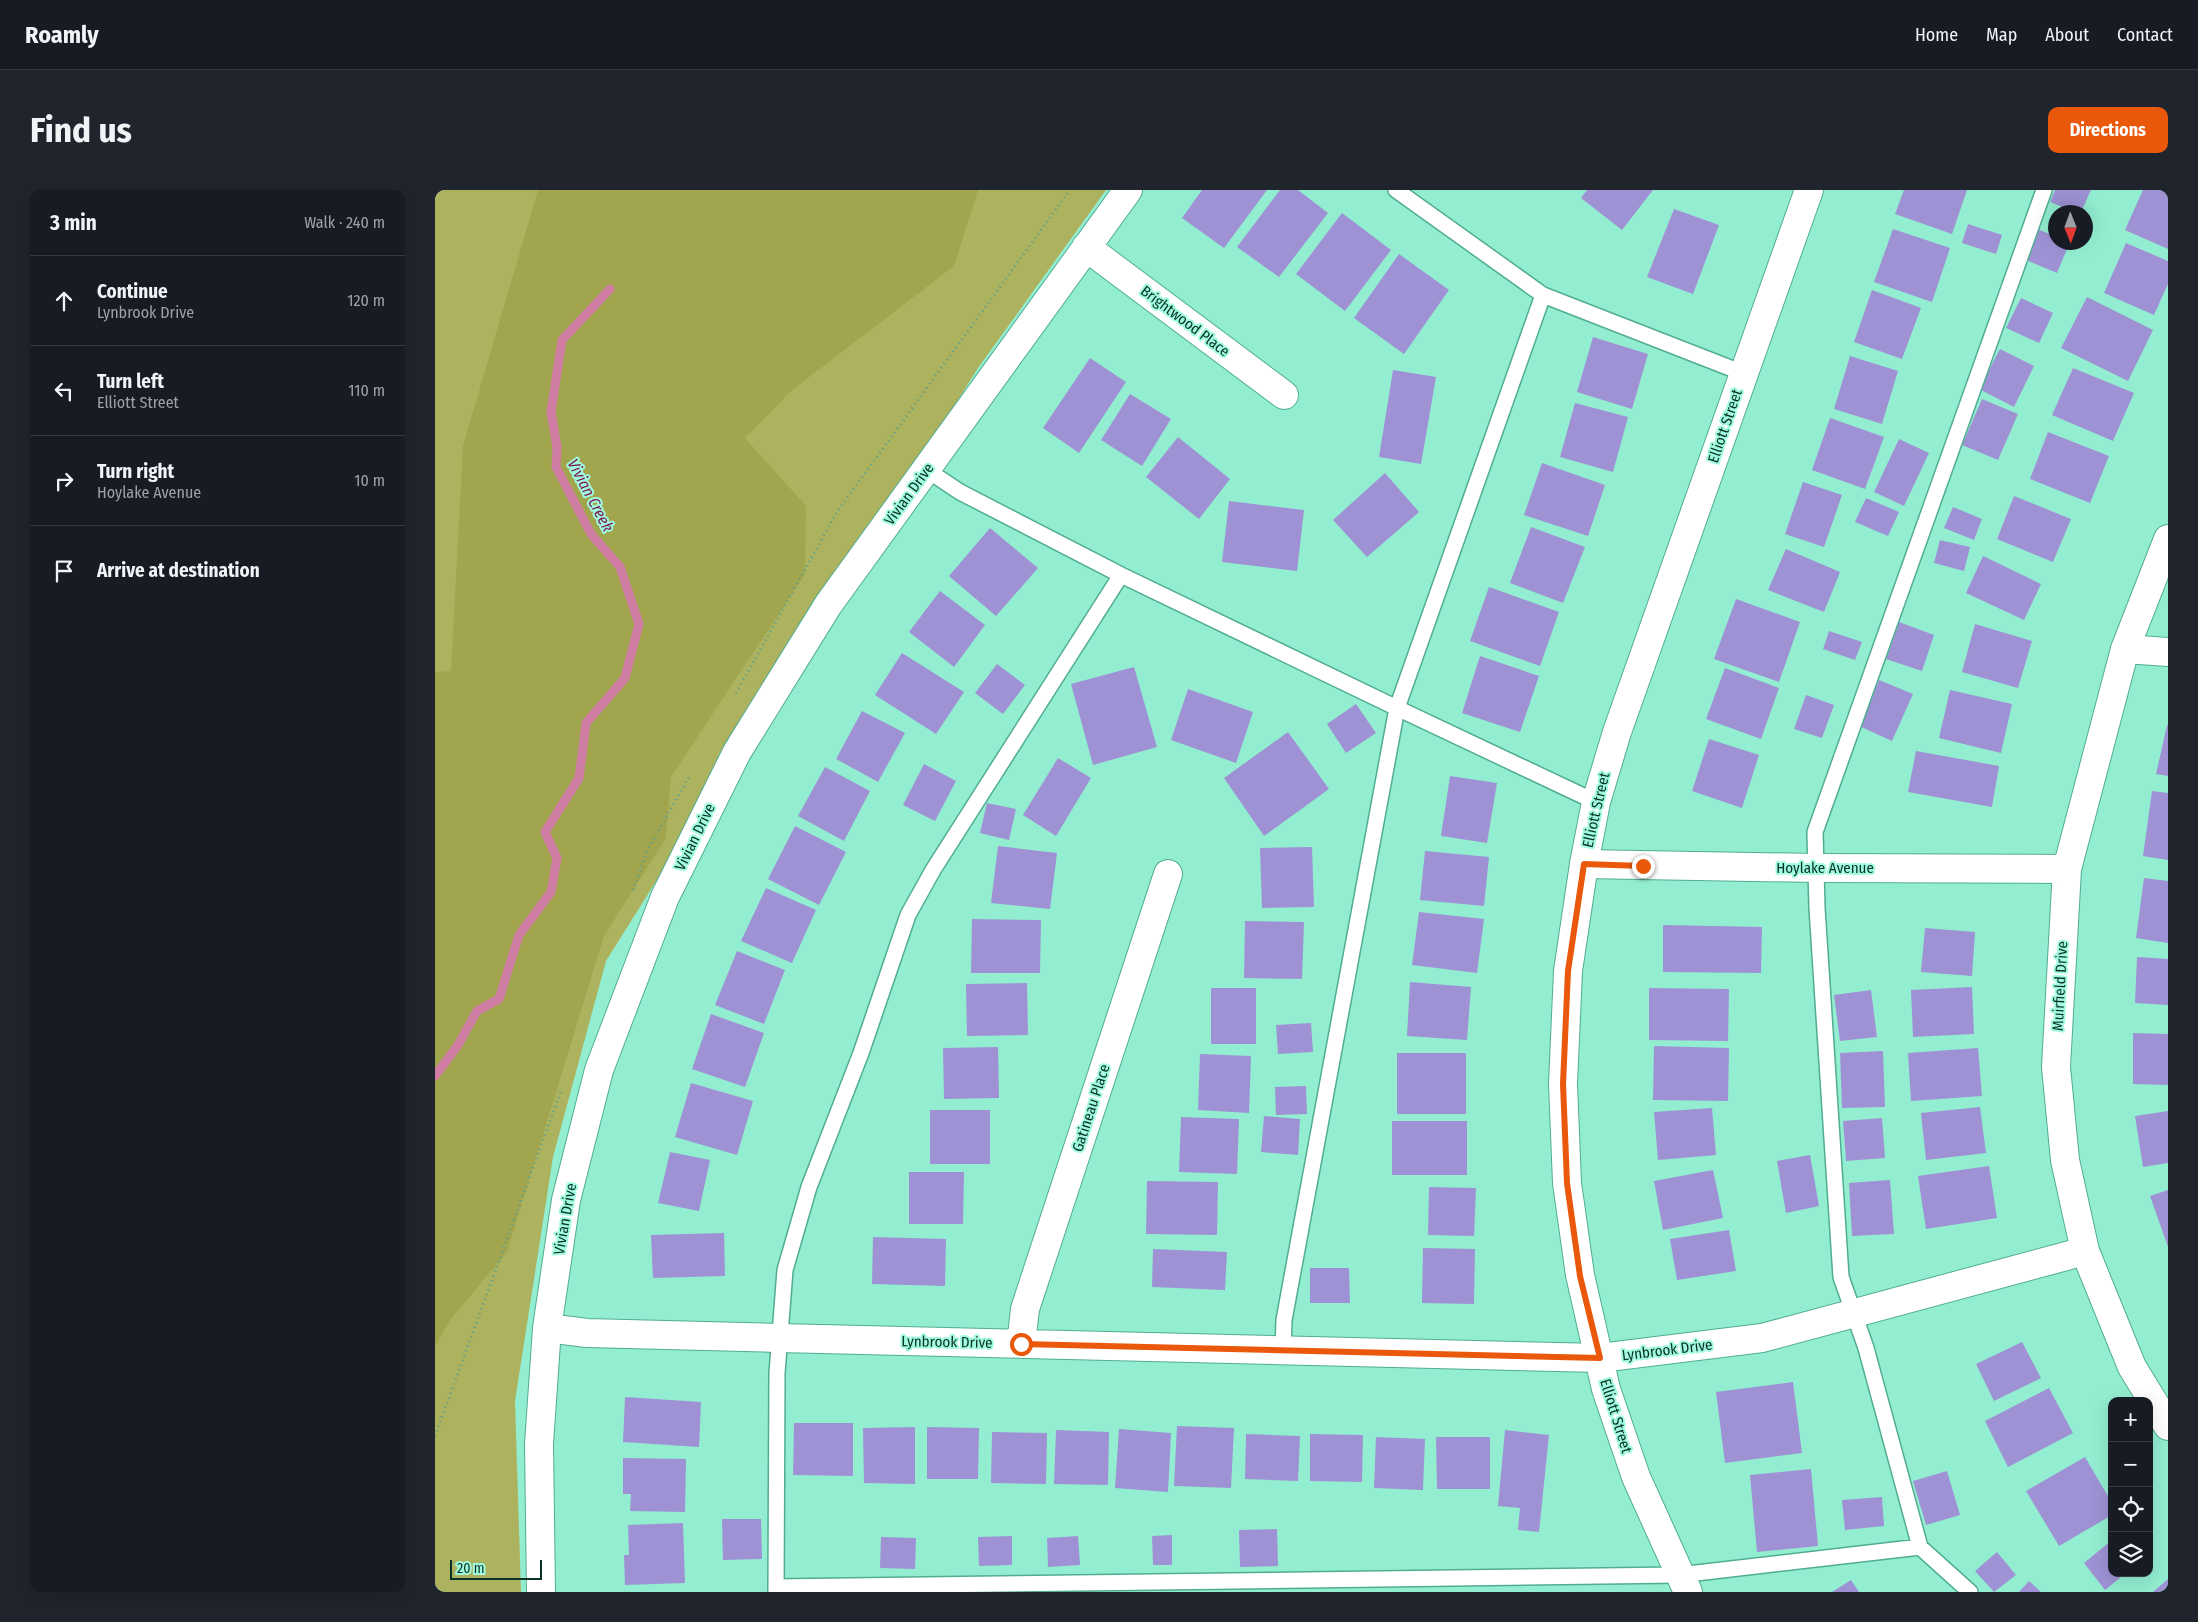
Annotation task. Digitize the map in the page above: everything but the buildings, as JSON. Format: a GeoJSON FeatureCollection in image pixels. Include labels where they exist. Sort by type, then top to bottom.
{"type":"FeatureCollection","features":[{"type":"Feature","properties":{"kind":"street","name":"Vivian Drive"},"geometry":{"type":"LineString","coordinates":[[541,1592],[539,1444],[547,1328],[567,1200],[599,1070],[665,897],[737,752],[828,605],[1128,190]]}},
{"type":"Feature","properties":{"kind":"street","name":"Elliott Street"},"geometry":{"type":"LineString","coordinates":[[1683,1583],[1636,1477],[1606,1389],[1580,1276],[1567,1183],[1563,1084],[1568,971],[1584,864],[1597,802],[1617,732],[1807,191]]}},
{"type":"Feature","properties":{"kind":"street","name":"Brightwood Place"},"geometry":{"type":"LineString","coordinates":[[1086,247],[1284,395]]}},
{"type":"Feature","properties":{"kind":"street","name":"Muirfield Drive"},"geometry":{"type":"LineString","coordinates":[[2168,539],[2125,649],[2067,869],[2056,1067],[2065,1160],[2085,1251],[2132,1367],[2168,1426]]}},
{"type":"Feature","properties":{"kind":"street"},"geometry":{"type":"LineString","coordinates":[[2125,649],[2168,652]]}},
{"type":"Feature","properties":{"kind":"street","name":"Hoylake Avenue"},"geometry":{"type":"LineString","coordinates":[[1584,864],[1816,868],[2067,869]]}},
{"type":"Feature","properties":{"kind":"street","name":"Gatineau Place"},"geometry":{"type":"LineString","coordinates":[[1021,1344],[1025,1309],[1168,874]]}},
{"type":"Feature","properties":{"kind":"street","name":"Lynbrook Drive"},"geometry":{"type":"LineString","coordinates":[[547,1328],[587,1332],[779,1338],[1600,1358],[1762,1338],[2085,1251]]}},
{"type":"Feature","properties":{"kind":"lane"},"geometry":{"type":"LineString","coordinates":[[1396,190],[1543,295],[1743,373]]}},
{"type":"Feature","properties":{"kind":"lane"},"geometry":{"type":"LineString","coordinates":[[1970,1592],[1920,1547],[1866,1348],[1841,1277],[1815,832],[2044,190]]}},
{"type":"Feature","properties":{"kind":"lane"},"geometry":{"type":"LineString","coordinates":[[1283,1351],[1284,1320],[1397,708],[1543,295]]}},
{"type":"Feature","properties":{"kind":"lane"},"geometry":{"type":"LineString","coordinates":[[927,470],[960,492],[1121,574],[1397,708],[1597,802]]}},
{"type":"Feature","properties":{"kind":"lane"},"geometry":{"type":"LineString","coordinates":[[1121,574],[933,870],[908,916],[861,1053],[809,1187],[785,1270],[779,1338],[777,1372],[776,1590],[1683,1583],[1920,1547]]}},
{"type":"Feature","properties":{"kind":"green space"},"geometry":{"type":"Polygon","coordinates":[[[435,190],[1106,190],[978,368],[606,961],[553,1157],[515,1401],[521,1592],[435,1592],[435,190]]]}},
{"type":"Feature","properties":{"kind":"green space"},"geometry":{"type":"Polygon","coordinates":[[[538,190],[978,190],[954,266],[791,391],[745,438],[806,506],[805,574],[671,777],[666,838],[604,936],[507,1252],[451,1319],[435,1346],[435,672],[451,671],[463,446],[538,190]]]}},
{"type":"Feature","properties":{"kind":"waterway","name":"Vivian Creek"},"geometry":{"type":"LineString","coordinates":[[435,1076],[458,1045],[477,1011],[499,999],[519,935],[551,892],[557,858],[545,832],[579,778],[586,723],[625,678],[639,624],[620,567],[591,534],[556,467],[557,447],[551,412],[562,340],[610,289]]}},
{"type":"Feature","properties":{"kind":"route"},"geometry":{"type":"LineString","coordinates":[[1021,1344],[1600,1358],[1580,1276],[1567,1183],[1563,1084],[1568,971],[1584,864],[1643,866]]}}]}
